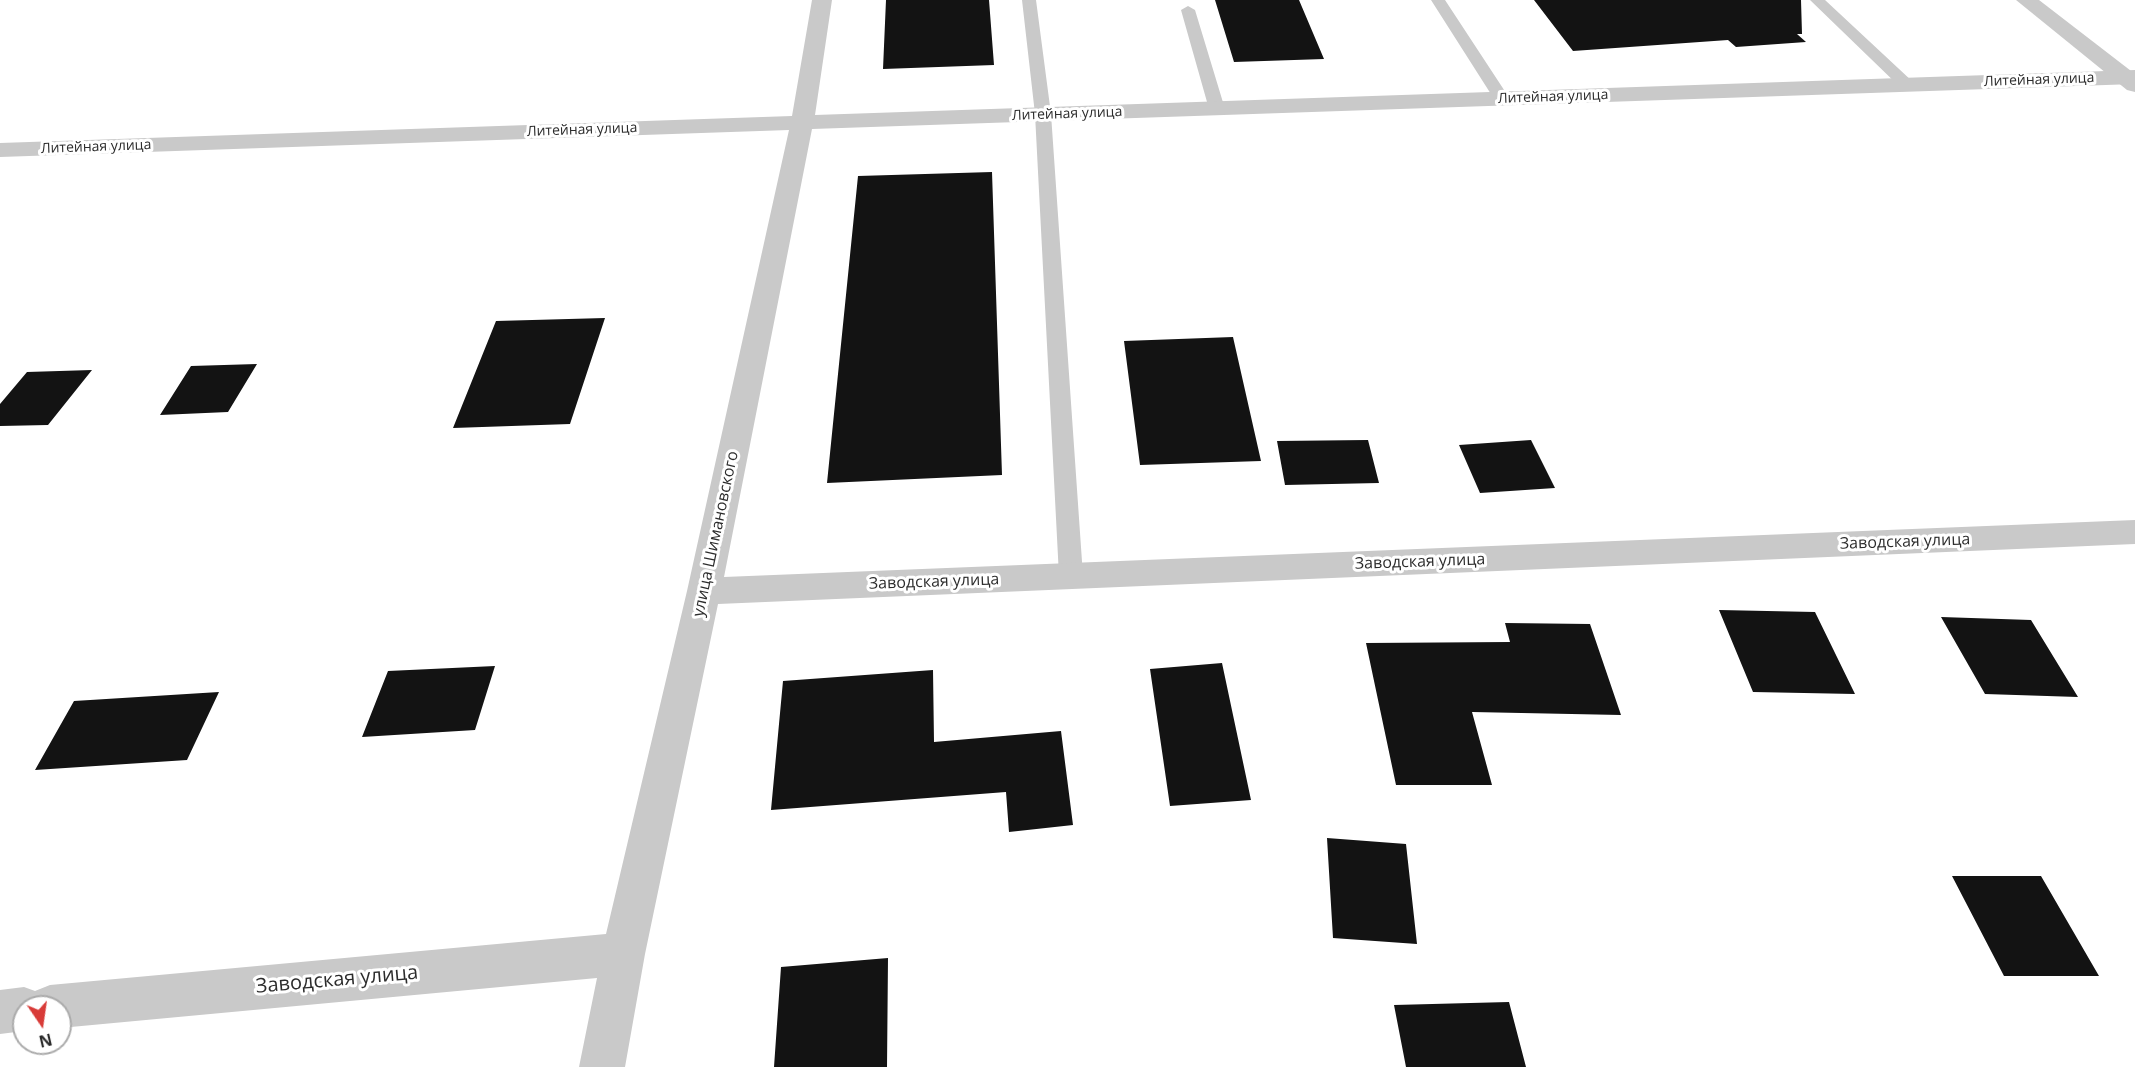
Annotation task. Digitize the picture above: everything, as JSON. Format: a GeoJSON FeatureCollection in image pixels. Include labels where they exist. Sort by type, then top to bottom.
{"type":"FeatureCollection","features":[{"type":"Feature","properties":{"kind":"street","name":"улица Шимановского"},"geometry":{"type":"LineString","coordinates":[[602,1067],[623,954],[704,591],[802,123],[822,0]]}},
{"type":"Feature","properties":{"kind":"street"},"geometry":{"type":"LineString","coordinates":[[2026,0],[2132,80]]}},
{"type":"Feature","properties":{"kind":"street","name":"Литейная улица"},"geometry":{"type":"LineString","coordinates":[[0,150],[1907,85],[2132,80]]}},
{"type":"Feature","properties":{"kind":"street","name":"Заводская улица"},"geometry":{"type":"LineString","coordinates":[[704,591],[2135,532]]}},
{"type":"Feature","properties":{"kind":"street","name":"Заводская улица"},"geometry":{"type":"LineString","coordinates":[[72,1005],[623,954]]}},
{"type":"Feature","properties":{"kind":"lane"},"geometry":{"type":"LineString","coordinates":[[1029,0],[1043,114],[1071,576]]}},
{"type":"Feature","properties":{"kind":"lane"},"geometry":{"type":"LineString","coordinates":[[1438,0],[1502,99]]}},
{"type":"Feature","properties":{"kind":"lane"},"geometry":{"type":"LineString","coordinates":[[1817,0],[1907,85]]}},
{"type":"Feature","properties":{"kind":"lane"},"geometry":{"type":"LineString","coordinates":[[1188,10],[1217,108]]}},
{"type":"Feature","properties":{"kind":"building"},"geometry":{"type":"Polygon","coordinates":[[[886,0],[989,0],[994,65],[883,69],[886,0]]]}},
{"type":"Feature","properties":{"kind":"building"},"geometry":{"type":"Polygon","coordinates":[[[1215,0],[1299,0],[1324,59],[1234,62],[1215,0]]]}},
{"type":"Feature","properties":{"kind":"building"},"geometry":{"type":"Polygon","coordinates":[[[1534,0],[1801,0],[1802,34],[1797,34],[1806,42],[1736,47],[1728,40],[1573,51],[1534,0]]]}},
{"type":"Feature","properties":{"kind":"building"},"geometry":{"type":"Polygon","coordinates":[[[992,172],[1002,475],[827,483],[858,176],[992,172]]]}},
{"type":"Feature","properties":{"kind":"building"},"geometry":{"type":"Polygon","coordinates":[[[605,318],[570,424],[453,428],[496,321],[605,318]]]}},
{"type":"Feature","properties":{"kind":"building"},"geometry":{"type":"Polygon","coordinates":[[[1233,337],[1261,461],[1140,465],[1124,341],[1233,337]]]}},
{"type":"Feature","properties":{"kind":"building"},"geometry":{"type":"Polygon","coordinates":[[[257,364],[228,412],[160,415],[191,366],[257,364]]]}},
{"type":"Feature","properties":{"kind":"building"},"geometry":{"type":"Polygon","coordinates":[[[92,370],[48,425],[0,426],[0,404],[27,372],[92,370]]]}},
{"type":"Feature","properties":{"kind":"building"},"geometry":{"type":"Polygon","coordinates":[[[1368,440],[1379,483],[1285,485],[1277,441],[1368,440]]]}},
{"type":"Feature","properties":{"kind":"building"},"geometry":{"type":"Polygon","coordinates":[[[1531,440],[1555,488],[1480,493],[1459,445],[1531,440]]]}},
{"type":"Feature","properties":{"kind":"building"},"geometry":{"type":"Polygon","coordinates":[[[1719,610],[1815,612],[1855,694],[1753,692],[1719,610]]]}},
{"type":"Feature","properties":{"kind":"building"},"geometry":{"type":"Polygon","coordinates":[[[1941,617],[2031,620],[2078,697],[1985,694],[1941,617]]]}},
{"type":"Feature","properties":{"kind":"building"},"geometry":{"type":"Polygon","coordinates":[[[1505,623],[1590,624],[1621,715],[1472,712],[1492,785],[1396,785],[1366,643],[1510,642],[1505,623]]]}},
{"type":"Feature","properties":{"kind":"building"},"geometry":{"type":"Polygon","coordinates":[[[1222,663],[1251,800],[1170,806],[1150,669],[1222,663]]]}},
{"type":"Feature","properties":{"kind":"building"},"geometry":{"type":"Polygon","coordinates":[[[495,666],[475,730],[362,737],[388,671],[495,666]]]}},
{"type":"Feature","properties":{"kind":"building"},"geometry":{"type":"Polygon","coordinates":[[[933,670],[934,742],[1061,731],[1073,825],[1009,832],[1006,792],[771,810],[783,681],[933,670]]]}},
{"type":"Feature","properties":{"kind":"building"},"geometry":{"type":"Polygon","coordinates":[[[219,692],[187,760],[35,770],[74,701],[219,692]]]}},
{"type":"Feature","properties":{"kind":"building"},"geometry":{"type":"Polygon","coordinates":[[[1327,838],[1406,844],[1417,944],[1333,938],[1327,838]]]}},
{"type":"Feature","properties":{"kind":"building"},"geometry":{"type":"Polygon","coordinates":[[[1952,876],[2041,876],[2099,976],[2004,976],[1952,876]]]}},
{"type":"Feature","properties":{"kind":"building"},"geometry":{"type":"Polygon","coordinates":[[[888,958],[887,1067],[774,1067],[781,967],[888,958]]]}},
{"type":"Feature","properties":{"kind":"building"},"geometry":{"type":"Polygon","coordinates":[[[1509,1002],[1526,1067],[1406,1067],[1394,1005],[1509,1002]]]}}]}
